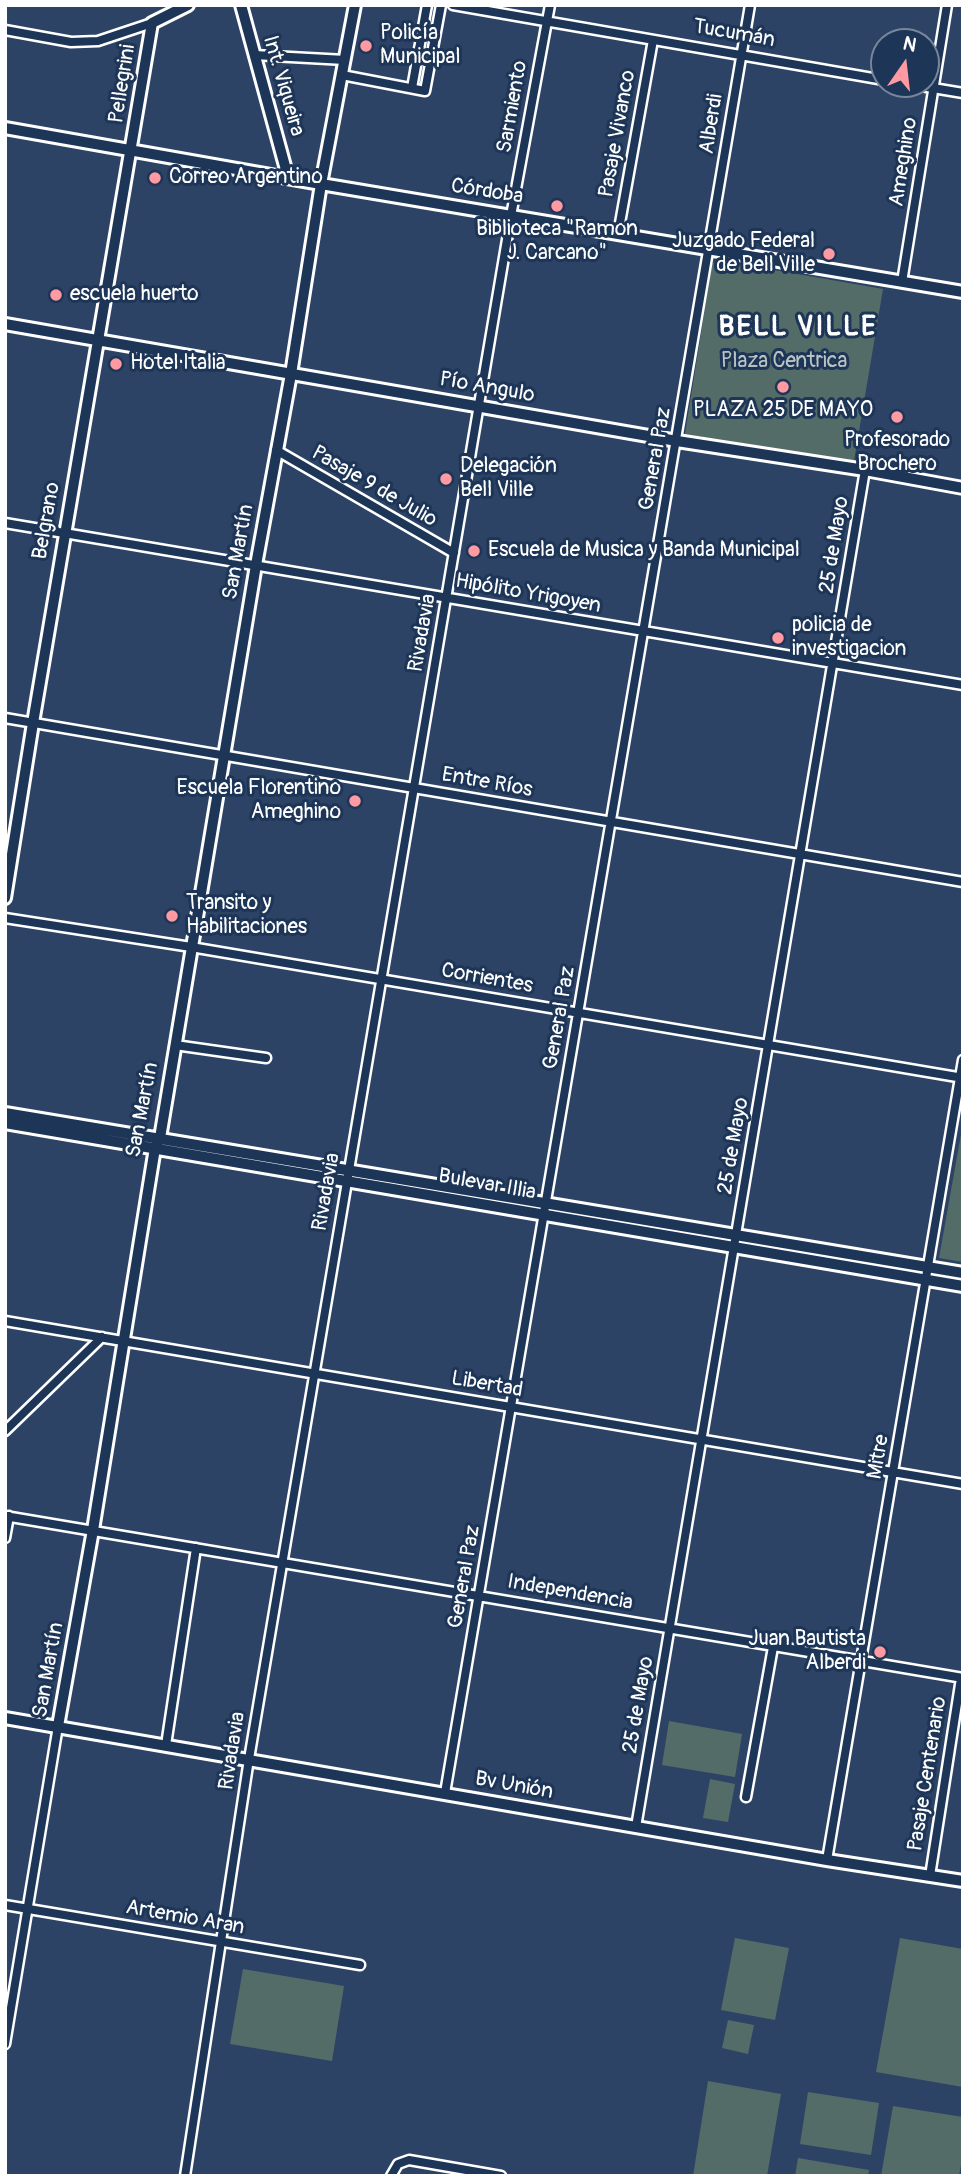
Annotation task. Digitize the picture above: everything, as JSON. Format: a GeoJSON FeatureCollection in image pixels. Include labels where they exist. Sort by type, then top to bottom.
{"type":"FeatureCollection","features":[{"type":"Feature","properties":{"kind":"main road"},"geometry":{"type":"LineString","coordinates":[[152,23],[188,5]]}},
{"type":"Feature","properties":{"kind":"main road","name":"Int. Viqueira"},"geometry":{"type":"LineString","coordinates":[[240,5],[288,177]]}},
{"type":"Feature","properties":{"kind":"main road","name":"San Martín"},"geometry":{"type":"LineString","coordinates":[[58,1726],[291,374],[321,184],[355,5]]}},
{"type":"Feature","properties":{"kind":"main road","name":"Pellegrini"},"geometry":{"type":"LineString","coordinates":[[132,150],[152,23]]}},
{"type":"Feature","properties":{"kind":"main road","name":"Córdoba"},"geometry":{"type":"LineString","coordinates":[[5,128],[963,292]]}},
{"type":"Feature","properties":{"kind":"main road","name":"Belgrano"},"geometry":{"type":"LineString","coordinates":[[5,898],[132,150]]}},
{"type":"Feature","properties":{"kind":"main road","name":"Pío Angulo"},"geometry":{"type":"LineString","coordinates":[[5,324],[963,488]]}},
{"type":"Feature","properties":{"kind":"main road","name":"Bulevar Illia"},"geometry":{"type":"LineString","coordinates":[[5,1112],[158,1143],[927,1274],[963,1286]]}},
{"type":"Feature","properties":{"kind":"main road","name":"Bulevar Illia"},"geometry":{"type":"LineString","coordinates":[[5,1123],[158,1143]]}},
{"type":"Feature","properties":{"kind":"main road","name":"Bulevar Illia"},"geometry":{"type":"LineString","coordinates":[[927,1274],[963,1273]]}},
{"type":"Feature","properties":{"kind":"main road","name":"Bv Unión"},"geometry":{"type":"LineString","coordinates":[[5,1718],[827,1860],[963,1881]]}},
{"type":"Feature","properties":{"kind":"street"},"geometry":{"type":"LineString","coordinates":[[412,88],[427,5]]}},
{"type":"Feature","properties":{"kind":"street"},"geometry":{"type":"LineString","coordinates":[[342,75],[425,91],[441,5]]}},
{"type":"Feature","properties":{"kind":"street","name":"Tucumán"},"geometry":{"type":"LineString","coordinates":[[453,5],[870,78]]}},
{"type":"Feature","properties":{"kind":"street","name":"Sarmiento"},"geometry":{"type":"LineString","coordinates":[[512,216],[550,5]]}},
{"type":"Feature","properties":{"kind":"street","name":"Alberdi"},"geometry":{"type":"LineString","coordinates":[[709,249],[750,5]]}},
{"type":"Feature","properties":{"kind":"street","name":"Ameghino"},"geometry":{"type":"LineString","coordinates":[[940,50],[947,5]]}},
{"type":"Feature","properties":{"kind":"street"},"geometry":{"type":"LineString","coordinates":[[5,30],[71,42],[98,41],[152,23]]}},
{"type":"Feature","properties":{"kind":"street","name":"Pasaje Vivanco"},"geometry":{"type":"LineString","coordinates":[[618,234],[653,40]]}},
{"type":"Feature","properties":{"kind":"street"},"geometry":{"type":"LineString","coordinates":[[254,55],[345,60]]}},
{"type":"Feature","properties":{"kind":"street"},"geometry":{"type":"LineString","coordinates":[[940,89],[963,93]]}},
{"type":"Feature","properties":{"kind":"street","name":"Ameghino"},"geometry":{"type":"LineString","coordinates":[[902,282],[932,98]]}},
{"type":"Feature","properties":{"kind":"street","name":"Rivadavia"},"geometry":{"type":"LineString","coordinates":[[185,2176],[249,1759],[512,216]]}},
{"type":"Feature","properties":{"kind":"street","name":"General Paz"},"geometry":{"type":"LineString","coordinates":[[445,1793],[709,249]]}},
{"type":"Feature","properties":{"kind":"street","name":"Pasaje 9 de Julio"},"geometry":{"type":"LineString","coordinates":[[276,450],[454,553]]}},
{"type":"Feature","properties":{"kind":"street","name":"25 de Mayo"},"geometry":{"type":"LineString","coordinates":[[636,1827],[834,663],[864,470]]}},
{"type":"Feature","properties":{"kind":"street","name":"Hipólito Yrigoyen"},"geometry":{"type":"LineString","coordinates":[[5,523],[963,685]]}},
{"type":"Feature","properties":{"kind":"street","name":"Entre Ríos"},"geometry":{"type":"LineString","coordinates":[[5,718],[963,882]]}},
{"type":"Feature","properties":{"kind":"street","name":"Corrientes"},"geometry":{"type":"LineString","coordinates":[[5,918],[191,947],[961,1078]]}},
{"type":"Feature","properties":{"kind":"street"},"geometry":{"type":"LineString","coordinates":[[175,1045],[266,1058]]}},
{"type":"Feature","properties":{"kind":"street","name":"Mitre"},"geometry":{"type":"LineString","coordinates":[[827,1860],[963,1060]]}},
{"type":"Feature","properties":{"kind":"street","name":"Libertad"},"geometry":{"type":"LineString","coordinates":[[5,1321],[963,1484]]}},
{"type":"Feature","properties":{"kind":"street"},"geometry":{"type":"LineString","coordinates":[[5,1431],[102,1338]]}},
{"type":"Feature","properties":{"kind":"street"},"geometry":{"type":"LineString","coordinates":[[5,1538],[7,1516]]}},
{"type":"Feature","properties":{"kind":"street","name":"Independencia"},"geometry":{"type":"LineString","coordinates":[[7,1516],[962,1678]]}},
{"type":"Feature","properties":{"kind":"street"},"geometry":{"type":"LineString","coordinates":[[166,1745],[196,1548]]}},
{"type":"Feature","properties":{"kind":"street"},"geometry":{"type":"LineString","coordinates":[[746,1797],[773,1647]]}},
{"type":"Feature","properties":{"kind":"street","name":"Pasaje Centenario"},"geometry":{"type":"LineString","coordinates":[[930,1876],[962,1678]]}},
{"type":"Feature","properties":{"kind":"street","name":"San Martín"},"geometry":{"type":"LineString","coordinates":[[5,2044],[58,1726]]}},
{"type":"Feature","properties":{"kind":"street","name":"Artemio Aran"},"geometry":{"type":"LineString","coordinates":[[5,1905],[359,1965]]}},
{"type":"Feature","properties":{"kind":"street"},"geometry":{"type":"LineString","coordinates":[[391,2176],[398,2164],[409,2160],[501,2176]]}},
{"type":"Feature","properties":{"kind":"green space","name":"Plaza Centrica"},"geometry":{"type":"Polygon","coordinates":[[[717,260],[883,289],[854,461],[685,434],[712,264],[717,260]]]}},
{"type":"Feature","properties":{"kind":"green space"},"geometry":{"type":"Polygon","coordinates":[[[963,1123],[963,1262],[939,1258],[963,1123]]]}},
{"type":"Feature","properties":{"kind":"green space"},"geometry":{"type":"Polygon","coordinates":[[[669,1721],[742,1734],[735,1777],[662,1765],[669,1721]]]}},
{"type":"Feature","properties":{"kind":"green space"},"geometry":{"type":"Polygon","coordinates":[[[710,1779],[735,1784],[728,1822],[703,1818],[710,1779]]]}},
{"type":"Feature","properties":{"kind":"green space"},"geometry":{"type":"Polygon","coordinates":[[[735,1938],[789,1948],[775,2020],[721,2010],[735,1938]]]}},
{"type":"Feature","properties":{"kind":"green space"},"geometry":{"type":"Polygon","coordinates":[[[900,1938],[963,1949],[963,2087],[876,2072],[900,1938]]]}},
{"type":"Feature","properties":{"kind":"green space"},"geometry":{"type":"Polygon","coordinates":[[[243,1969],[344,1986],[332,2061],[230,2044],[243,1969]]]}},
{"type":"Feature","properties":{"kind":"green space"},"geometry":{"type":"Polygon","coordinates":[[[728,2020],[754,2025],[748,2054],[722,2048],[728,2020]]]}},
{"type":"Feature","properties":{"kind":"green space"},"geometry":{"type":"Polygon","coordinates":[[[708,2081],[781,2094],[767,2176],[693,2176],[708,2081]]]}},
{"type":"Feature","properties":{"kind":"green space"},"geometry":{"type":"Polygon","coordinates":[[[808,2092],[879,2103],[871,2155],[800,2144],[808,2092]]]}},
{"type":"Feature","properties":{"kind":"green space"},"geometry":{"type":"Polygon","coordinates":[[[893,2106],[963,2117],[963,2155],[959,2176],[881,2176],[893,2106]]]}},
{"type":"Feature","properties":{"kind":"green space"},"geometry":{"type":"Polygon","coordinates":[[[798,2158],[869,2170],[868,2176],[795,2176],[798,2158]]]}},
{"type":"Feature","properties":{"kind":"place","name":"Policía Municipal"},"geometry":{"type":"Point","coordinates":[366,46]}},
{"type":"Feature","properties":{"kind":"place","name":"Correo Argentino"},"geometry":{"type":"Point","coordinates":[155,178]}},
{"type":"Feature","properties":{"kind":"place","name":"Biblioteca \"Ramon J. Carcano\""},"geometry":{"type":"Point","coordinates":[557,206]}},
{"type":"Feature","properties":{"kind":"place","name":"Juzgado Federal de Bell Ville"},"geometry":{"type":"Point","coordinates":[829,254]}},
{"type":"Feature","properties":{"kind":"place","name":"escuela huerto"},"geometry":{"type":"Point","coordinates":[56,295]}},
{"type":"Feature","properties":{"kind":"place","name":"Hotel Italia"},"geometry":{"type":"Point","coordinates":[116,364]}},
{"type":"Feature","properties":{"kind":"place","name":"PLAZA 25 DE MAYO"},"geometry":{"type":"Point","coordinates":[783,387]}},
{"type":"Feature","properties":{"kind":"place","name":"Profesorado Brochero"},"geometry":{"type":"Point","coordinates":[897,417]}},
{"type":"Feature","properties":{"kind":"place","name":"Delegación Bell Ville"},"geometry":{"type":"Point","coordinates":[446,479]}},
{"type":"Feature","properties":{"kind":"place","name":"Escuela de Musica y Banda Municipal"},"geometry":{"type":"Point","coordinates":[474,551]}},
{"type":"Feature","properties":{"kind":"place","name":"policia de investigacion"},"geometry":{"type":"Point","coordinates":[778,638]}},
{"type":"Feature","properties":{"kind":"place","name":"Escuela Florentino Ameghino"},"geometry":{"type":"Point","coordinates":[355,801]}},
{"type":"Feature","properties":{"kind":"place","name":"Transito y Habilitaciones"},"geometry":{"type":"Point","coordinates":[172,916]}},
{"type":"Feature","properties":{"kind":"place","name":"Juan Bautista Alberdi"},"geometry":{"type":"Point","coordinates":[880,1652]}},
{"type":"Feature","properties":{"kind":"district","name":"BELL VILLE"},"geometry":{"type":"Point","coordinates":[798,328]}}]}
